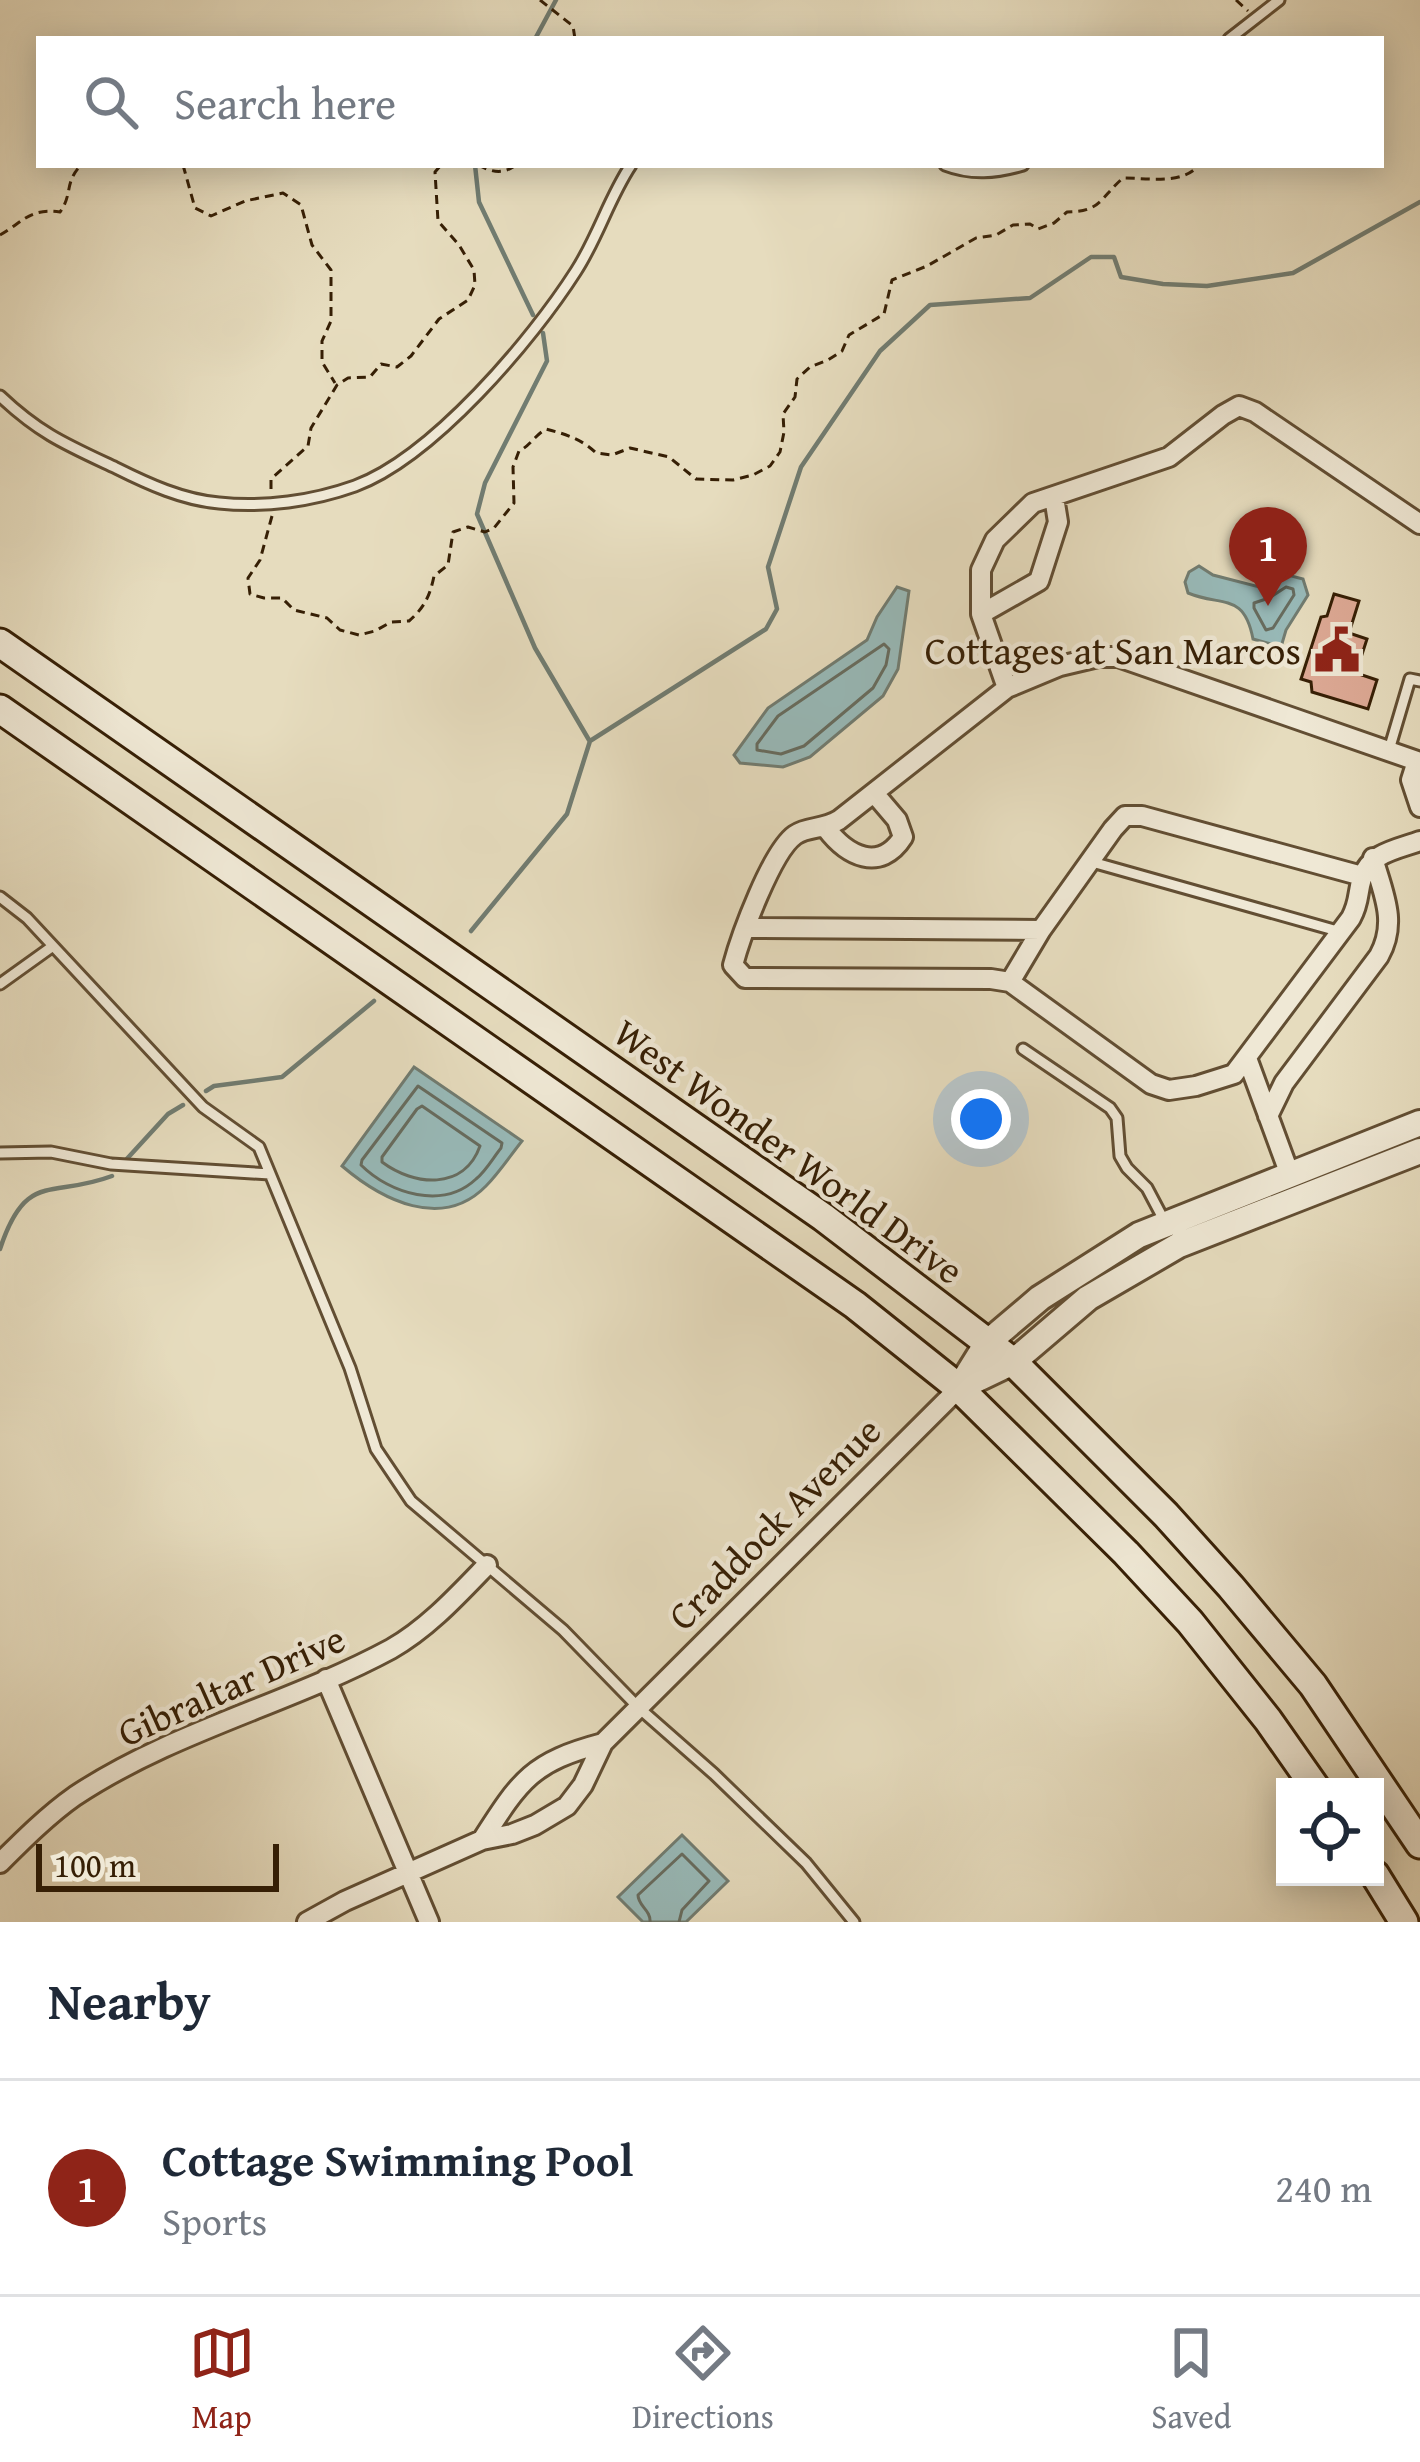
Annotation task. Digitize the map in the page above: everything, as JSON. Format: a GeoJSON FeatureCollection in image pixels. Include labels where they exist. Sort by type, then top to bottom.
{"type":"FeatureCollection","features":[{"type":"Feature","properties":{"kind":"main road","name":"West Wonder World Drive"},"geometry":{"type":"LineString","coordinates":[[0,643],[823,1217],[1013,1363],[1166,1515],[1245,1603],[1313,1685],[1420,1844]]}},
{"type":"Feature","properties":{"kind":"main road"},"geometry":{"type":"LineString","coordinates":[[0,709],[855,1305],[959,1388],[1190,1622],[1310,1778]]}},
{"type":"Feature","properties":{"kind":"main road"},"geometry":{"type":"LineString","coordinates":[[1382,1886],[1404,1922]]}},
{"type":"Feature","properties":{"kind":"street"},"geometry":{"type":"LineString","coordinates":[[1007,688],[981,614],[981,570],[995,541],[1034,502],[1169,458],[1239,406],[1255,412],[1420,524]]}},
{"type":"Feature","properties":{"kind":"street"},"geometry":{"type":"LineString","coordinates":[[981,614],[1039,581],[1058,522],[1054,497]]}},
{"type":"Feature","properties":{"kind":"street"},"geometry":{"type":"LineString","coordinates":[[1420,807],[1411,780],[1419,756],[1389,751],[1118,657],[1098,657],[1060,666],[1007,688],[826,828],[801,830],[782,844],[733,964],[745,978],[1010,982],[1151,1084],[1169,1090],[1196,1087],[1234,1074],[1247,1058],[1340,932],[1359,901],[1362,876],[1373,858],[1420,841]]}},
{"type":"Feature","properties":{"kind":"street"},"geometry":{"type":"LineString","coordinates":[[826,828],[855,856],[894,851],[903,837],[897,820],[874,793]]}},
{"type":"Feature","properties":{"kind":"street"},"geometry":{"type":"LineString","coordinates":[[1010,982],[1041,930],[1125,816],[1362,876]]}},
{"type":"Feature","properties":{"kind":"street"},"geometry":{"type":"LineString","coordinates":[[1268,1116],[1285,1083],[1389,940],[1389,915],[1373,858]]}},
{"type":"Feature","properties":{"kind":"street"},"geometry":{"type":"LineString","coordinates":[[746,928],[1041,930]]}},
{"type":"Feature","properties":{"kind":"street"},"geometry":{"type":"LineString","coordinates":[[1247,1058],[1290,1174]]}},
{"type":"Feature","properties":{"kind":"street","name":"Craddock Avenue"},"geometry":{"type":"LineString","coordinates":[[603,1743],[959,1388],[987,1343],[1040,1298],[1139,1234],[1420,1124]]}},
{"type":"Feature","properties":{"kind":"street","name":"Craddock Avenue"},"geometry":{"type":"LineString","coordinates":[[959,1388],[1013,1363],[1088,1298],[1179,1245],[1420,1151]]}},
{"type":"Feature","properties":{"kind":"street","name":"Gibraltar Drive"},"geometry":{"type":"LineString","coordinates":[[0,1863],[73,1798],[127,1766],[393,1648],[487,1564]]}},
{"type":"Feature","properties":{"kind":"street"},"geometry":{"type":"LineString","coordinates":[[326,1679],[429,1922]]}},
{"type":"Feature","properties":{"kind":"street"},"geometry":{"type":"LineString","coordinates":[[482,1840],[517,1789],[538,1768],[562,1754],[603,1743]]}},
{"type":"Feature","properties":{"kind":"street"},"geometry":{"type":"LineString","coordinates":[[307,1922],[482,1840],[535,1826],[568,1806],[603,1743]]}},
{"type":"Feature","properties":{"kind":"lane"},"geometry":{"type":"LineString","coordinates":[[1233,36],[1279,0]]}},
{"type":"Feature","properties":{"kind":"lane"},"geometry":{"type":"LineString","coordinates":[[0,396],[56,441],[179,495],[218,503],[273,504],[357,485],[392,467],[484,389],[578,268],[629,168]]}},
{"type":"Feature","properties":{"kind":"lane"},"geometry":{"type":"LineString","coordinates":[[953,168],[964,172],[1014,168]]}},
{"type":"Feature","properties":{"kind":"lane"},"geometry":{"type":"LineString","coordinates":[[1389,751],[1410,679],[1420,681]]}},
{"type":"Feature","properties":{"kind":"lane"},"geometry":{"type":"LineString","coordinates":[[1090,862],[1340,932]]}},
{"type":"Feature","properties":{"kind":"lane"},"geometry":{"type":"LineString","coordinates":[[0,897],[27,918],[202,1107],[260,1147],[350,1368],[376,1449],[411,1501],[562,1630],[639,1708],[714,1774],[806,1863],[854,1922]]}},
{"type":"Feature","properties":{"kind":"lane"},"geometry":{"type":"LineString","coordinates":[[0,984],[52,946]]}},
{"type":"Feature","properties":{"kind":"lane"},"geometry":{"type":"LineString","coordinates":[[1023,1049],[1110,1108],[1117,1118],[1120,1156],[1147,1188],[1166,1223]]}},
{"type":"Feature","properties":{"kind":"lane"},"geometry":{"type":"LineString","coordinates":[[0,1153],[51,1152],[111,1164],[270,1174]]}},
{"type":"Feature","properties":{"kind":"path"},"geometry":{"type":"LineString","coordinates":[[540,0],[573,26],[575,36]]}},
{"type":"Feature","properties":{"kind":"path"},"geometry":{"type":"LineString","coordinates":[[1236,0],[1246,8]]}},
{"type":"Feature","properties":{"kind":"path"},"geometry":{"type":"LineString","coordinates":[[0,235],[28,214],[60,212],[69,200],[68,184],[80,168]]}},
{"type":"Feature","properties":{"kind":"path"},"geometry":{"type":"LineString","coordinates":[[184,168],[195,208],[211,216],[244,201],[283,193],[301,205],[312,245],[331,270],[331,321],[322,341],[322,362],[337,385]]}},
{"type":"Feature","properties":{"kind":"path"},"geometry":{"type":"LineString","coordinates":[[438,168],[438,221],[474,270],[475,285],[468,300],[439,320],[397,368],[381,364],[370,377],[348,378],[337,385],[311,428],[308,446],[271,479],[273,515],[260,560],[248,578],[250,594],[282,598],[295,610],[327,618],[340,630],[358,635],[391,622],[409,621],[422,609],[434,576],[448,565],[452,532],[494,528],[514,503],[513,467],[519,451],[535,435],[546,429],[567,434],[596,453],[630,448],[670,457],[696,478],[733,481],[753,475],[770,466],[780,452],[783,414],[794,397],[797,379],[842,351],[849,335],[884,314],[892,280],[976,238],[996,235],[1013,225],[1030,224],[1038,229],[1067,212],[1085,212],[1099,205],[1123,178],[1177,178],[1196,168]]}},
{"type":"Feature","properties":{"kind":"path"},"geometry":{"type":"LineString","coordinates":[[483,168],[490,172],[512,168]]}},
{"type":"Feature","properties":{"kind":"water"},"geometry":{"type":"Polygon","coordinates":[[[1199,566],[1213,575],[1263,588],[1284,574],[1303,579],[1308,595],[1281,647],[1253,639],[1237,607],[1188,593],[1189,572],[1199,566]]]}},
{"type":"Feature","properties":{"kind":"water"},"geometry":{"type":"Polygon","coordinates":[[[897,587],[909,591],[898,669],[883,696],[810,757],[783,767],[740,763],[734,755],[768,708],[867,640],[897,587]]]}},
{"type":"Feature","properties":{"kind":"water"},"geometry":{"type":"Polygon","coordinates":[[[414,1067],[522,1141],[486,1186],[451,1207],[412,1206],[375,1190],[342,1166],[414,1067]]]}},
{"type":"Feature","properties":{"kind":"water"},"geometry":{"type":"Polygon","coordinates":[[[682,1835],[728,1881],[686,1922],[643,1922],[618,1897],[682,1835]]]}},
{"type":"Feature","properties":{"kind":"building","name":"Cottages at San Marcos"},"geometry":{"type":"Polygon","coordinates":[[[1334,594],[1359,601],[1349,633],[1367,639],[1356,673],[1377,680],[1368,709],[1312,692],[1311,682],[1301,679],[1321,617],[1327,616],[1334,594]]]}},
{"type":"Feature","properties":{"kind":"waterway"},"geometry":{"type":"LineString","coordinates":[[537,36],[556,0]]}},
{"type":"Feature","properties":{"kind":"waterway"},"geometry":{"type":"LineString","coordinates":[[475,168],[479,202],[533,315]]}},
{"type":"Feature","properties":{"kind":"waterway"},"geometry":{"type":"LineString","coordinates":[[471,931],[567,814],[590,741],[766,629],[777,609],[768,567],[801,467],[880,351],[930,305],[1030,298],[1091,257],[1114,257],[1121,277],[1163,284],[1207,286],[1293,273],[1420,202]]}},
{"type":"Feature","properties":{"kind":"waterway"},"geometry":{"type":"LineString","coordinates":[[543,333],[547,361],[485,483],[477,514],[535,648],[589,740]]}},
{"type":"Feature","properties":{"kind":"waterway"},"geometry":{"type":"LineString","coordinates":[[206,1091],[282,1077],[374,1001]]}},
{"type":"Feature","properties":{"kind":"waterway"},"geometry":{"type":"LineString","coordinates":[[124,1162],[168,1114],[183,1105]]}},
{"type":"Feature","properties":{"kind":"waterway"},"geometry":{"type":"LineString","coordinates":[[0,1249],[10,1224],[31,1197],[112,1176]]}},
{"type":"Feature","properties":{"kind":"place","name":"Cottage Swimming Pool"},"geometry":{"type":"Point","coordinates":[1268,606]}},
{"type":"Feature","properties":{"kind":"place","name":"Cottages at San Marcos"},"geometry":{"type":"Point","coordinates":[1337,650]}}]}
